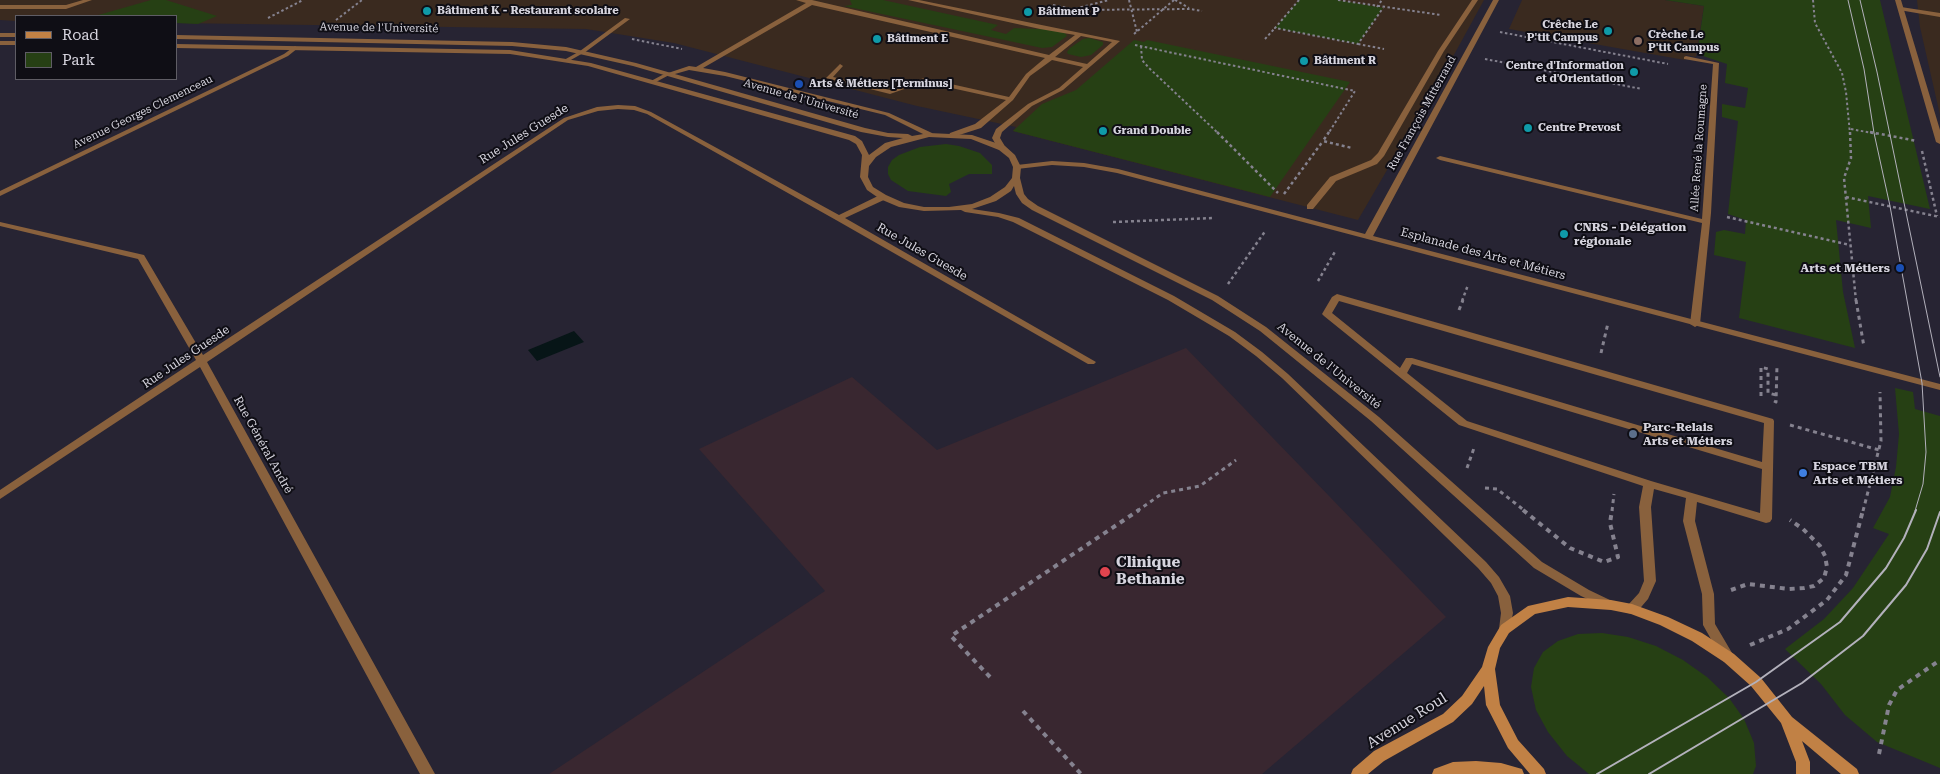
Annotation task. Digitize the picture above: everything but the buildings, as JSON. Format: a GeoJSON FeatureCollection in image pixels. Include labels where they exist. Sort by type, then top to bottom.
{"type":"FeatureCollection","features":[{"type":"Feature","properties":{"kind":"main road"},"geometry":{"type":"LineString","coordinates":[[1539,774],[1513,744],[1493,705],[1488,669],[1494,647],[1505,629],[1532,610],[1568,602],[1611,605],[1632,609],[1664,621],[1697,637],[1729,658],[1756,682],[1786,720],[1814,745],[1852,774]]}},
{"type":"Feature","properties":{"kind":"main road","name":"Avenue Roul"},"geometry":{"type":"LineString","coordinates":[[1358,774],[1379,756],[1448,718],[1467,700],[1488,669]]}},
{"type":"Feature","properties":{"kind":"main road"},"geometry":{"type":"LineString","coordinates":[[1786,720],[1803,762],[1803,774]]}},
{"type":"Feature","properties":{"kind":"main road"},"geometry":{"type":"LineString","coordinates":[[1439,774],[1452,768],[1476,767],[1501,769],[1517,774]]}},
{"type":"Feature","properties":{"kind":"street"},"geometry":{"type":"LineString","coordinates":[[43,7],[66,0]]}},
{"type":"Feature","properties":{"kind":"street"},"geometry":{"type":"LineString","coordinates":[[0,7],[66,7],[89,0]]}},
{"type":"Feature","properties":{"kind":"street"},"geometry":{"type":"LineString","coordinates":[[799,0],[813,1],[1088,66]]}},
{"type":"Feature","properties":{"kind":"street"},"geometry":{"type":"LineString","coordinates":[[911,0],[1117,41]]}},
{"type":"Feature","properties":{"kind":"street"},"geometry":{"type":"LineString","coordinates":[[1310,207],[1333,179],[1374,162],[1381,154],[1475,0]]}},
{"type":"Feature","properties":{"kind":"street","name":"Rue François Mitterrand"},"geometry":{"type":"LineString","coordinates":[[1368,237],[1496,0]]}},
{"type":"Feature","properties":{"kind":"street"},"geometry":{"type":"LineString","coordinates":[[1898,0],[1940,142]]}},
{"type":"Feature","properties":{"kind":"street"},"geometry":{"type":"LineString","coordinates":[[697,69],[813,1]]}},
{"type":"Feature","properties":{"kind":"street"},"geometry":{"type":"LineString","coordinates":[[1901,9],[1940,15]]}},
{"type":"Feature","properties":{"kind":"street"},"geometry":{"type":"LineString","coordinates":[[567,60],[582,52],[627,19]]}},
{"type":"Feature","properties":{"kind":"street"},"geometry":{"type":"LineString","coordinates":[[953,135],[978,126],[1011,99],[1028,75],[1080,34]]}},
{"type":"Feature","properties":{"kind":"street"},"geometry":{"type":"LineString","coordinates":[[0,35],[15,35]]}},
{"type":"Feature","properties":{"kind":"street","name":"Avenue de l'Université"},"geometry":{"type":"LineString","coordinates":[[178,37],[512,44],[582,52],[634,64],[864,130],[897,136],[929,135]]}},
{"type":"Feature","properties":{"kind":"street"},"geometry":{"type":"LineString","coordinates":[[949,209],[973,206],[993,199],[1008,189],[1016,178],[1017,167],[1012,157],[1002,148],[996,138],[999,132],[1030,105],[1061,89],[1117,41]]}},
{"type":"Feature","properties":{"kind":"street"},"geometry":{"type":"LineString","coordinates":[[0,43],[15,43]]}},
{"type":"Feature","properties":{"kind":"street","name":"Avenue de l'Université"},"geometry":{"type":"LineString","coordinates":[[178,46],[510,52],[567,60],[654,82],[852,138],[863,150],[866,160],[864,177],[870,188],[883,198]]}},
{"type":"Feature","properties":{"kind":"street","name":"Avenue Georges Clemenceau"},"geometry":{"type":"LineString","coordinates":[[0,194],[286,55],[295,48]]}},
{"type":"Feature","properties":{"kind":"street","name":"Allée René la Roumagne"},"geometry":{"type":"LineString","coordinates":[[1686,58],[1716,63],[1707,213],[1695,324]]}},
{"type":"Feature","properties":{"kind":"street"},"geometry":{"type":"LineString","coordinates":[[840,66],[829,78],[890,92],[924,80],[1011,99]]}},
{"type":"Feature","properties":{"kind":"street"},"geometry":{"type":"LineString","coordinates":[[654,82],[678,70],[697,69],[726,74],[887,114],[929,135]]}},
{"type":"Feature","properties":{"kind":"street","name":"Rue Jules Guesde"},"geometry":{"type":"LineString","coordinates":[[0,495],[566,119],[596,109],[627,107],[649,113],[839,218],[1091,362]]}},
{"type":"Feature","properties":{"kind":"street"},"geometry":{"type":"LineString","coordinates":[[865,166],[873,155],[888,146],[907,139],[929,135],[953,135],[980,140],[1002,148]]}},
{"type":"Feature","properties":{"kind":"street"},"geometry":{"type":"LineString","coordinates":[[1440,158],[1706,222]]}},
{"type":"Feature","properties":{"kind":"street","name":"Esplanade des Arts et Métiers"},"geometry":{"type":"LineString","coordinates":[[1017,167],[1052,163],[1084,165],[1118,171],[1940,387]]}},
{"type":"Feature","properties":{"kind":"street","name":"Avenue de l'Université"},"geometry":{"type":"LineString","coordinates":[[1016,178],[1020,194],[1025,201],[1035,208],[1215,298],[1263,329],[1375,419],[1538,566],[1585,593],[1611,605]]}},
{"type":"Feature","properties":{"kind":"street"},"geometry":{"type":"LineString","coordinates":[[839,218],[883,198],[902,205],[924,209],[982,212],[1016,220],[1171,298],[1232,334],[1285,376],[1465,547],[1495,580],[1504,596],[1507,613],[1505,629]]}},
{"type":"Feature","properties":{"kind":"street","name":"Rue Général André"},"geometry":{"type":"LineString","coordinates":[[0,224],[141,257],[202,362],[428,774]]}},
{"type":"Feature","properties":{"kind":"street"},"geometry":{"type":"LineString","coordinates":[[1337,297],[1769,421],[1767,467],[1766,519],[1617,474],[1463,423],[1327,314],[1337,297]]}},
{"type":"Feature","properties":{"kind":"street"},"geometry":{"type":"LineString","coordinates":[[1402,374],[1409,360],[1767,467]]}},
{"type":"Feature","properties":{"kind":"street"},"geometry":{"type":"LineString","coordinates":[[1632,609],[1644,596],[1650,581],[1645,507],[1649,484]]}},
{"type":"Feature","properties":{"kind":"street"},"geometry":{"type":"LineString","coordinates":[[1692,496],[1688,521],[1708,594],[1709,626],[1729,658]]}},
{"type":"Feature","properties":{"kind":"path"},"geometry":{"type":"LineString","coordinates":[[264,21],[303,0]]}},
{"type":"Feature","properties":{"kind":"path"},"geometry":{"type":"LineString","coordinates":[[329,22],[338,19],[362,0]]}},
{"type":"Feature","properties":{"kind":"path"},"geometry":{"type":"LineString","coordinates":[[1129,0],[1137,32]]}},
{"type":"Feature","properties":{"kind":"path"},"geometry":{"type":"LineString","coordinates":[[1117,41],[1137,32],[1174,0],[1190,9]]}},
{"type":"Feature","properties":{"kind":"path"},"geometry":{"type":"LineString","coordinates":[[1265,39],[1299,0]]}},
{"type":"Feature","properties":{"kind":"path"},"geometry":{"type":"LineString","coordinates":[[1338,0],[1384,8],[1395,7],[1462,19]]}},
{"type":"Feature","properties":{"kind":"path"},"geometry":{"type":"LineString","coordinates":[[1377,7],[1382,0]]}},
{"type":"Feature","properties":{"kind":"path"},"geometry":{"type":"LineString","coordinates":[[1729,658],[1757,641],[1788,629],[1827,600],[1846,575],[1881,441],[1880,390],[1868,369],[1855,294],[1850,245],[1844,178],[1851,158],[1851,129],[1842,73],[1816,23],[1813,0]]}},
{"type":"Feature","properties":{"kind":"path"},"geometry":{"type":"LineString","coordinates":[[1053,5],[1072,10],[1190,9],[1202,11]]}},
{"type":"Feature","properties":{"kind":"path"},"geometry":{"type":"LineString","coordinates":[[1358,44],[1384,8]]}},
{"type":"Feature","properties":{"kind":"path"},"geometry":{"type":"LineString","coordinates":[[1275,28],[1384,49]]}},
{"type":"Feature","properties":{"kind":"path"},"geometry":{"type":"LineString","coordinates":[[1495,31],[1668,64]]}},
{"type":"Feature","properties":{"kind":"path"},"geometry":{"type":"LineString","coordinates":[[1117,41],[1355,91],[1323,141],[1272,211]]}},
{"type":"Feature","properties":{"kind":"path"},"geometry":{"type":"LineString","coordinates":[[1141,46],[1142,60],[1149,68],[1219,133],[1282,196]]}},
{"type":"Feature","properties":{"kind":"path"},"geometry":{"type":"LineString","coordinates":[[1482,58],[1642,89]]}},
{"type":"Feature","properties":{"kind":"path"},"geometry":{"type":"LineString","coordinates":[[1851,129],[1920,142]]}},
{"type":"Feature","properties":{"kind":"path"},"geometry":{"type":"LineString","coordinates":[[1323,141],[1381,154]]}},
{"type":"Feature","properties":{"kind":"path"},"geometry":{"type":"LineString","coordinates":[[1846,197],[1939,216],[1922,151]]}},
{"type":"Feature","properties":{"kind":"path"},"geometry":{"type":"LineString","coordinates":[[1876,203],[1877,210]]}},
{"type":"Feature","properties":{"kind":"path"},"geometry":{"type":"LineString","coordinates":[[1919,212],[1920,219]]}},
{"type":"Feature","properties":{"kind":"path"},"geometry":{"type":"LineString","coordinates":[[1707,213],[1850,245]]}},
{"type":"Feature","properties":{"kind":"path"},"geometry":{"type":"LineString","coordinates":[[1104,223],[1222,218]]}},
{"type":"Feature","properties":{"kind":"path"},"geometry":{"type":"LineString","coordinates":[[1227,284],[1269,226]]}},
{"type":"Feature","properties":{"kind":"path"},"geometry":{"type":"LineString","coordinates":[[1318,281],[1336,250]]}},
{"type":"Feature","properties":{"kind":"path"},"geometry":{"type":"LineString","coordinates":[[1458,312],[1468,285]]}},
{"type":"Feature","properties":{"kind":"path"},"geometry":{"type":"LineString","coordinates":[[1599,361],[1608,323]]}},
{"type":"Feature","properties":{"kind":"path"},"geometry":{"type":"LineString","coordinates":[[1776,402],[1777,362]]}},
{"type":"Feature","properties":{"kind":"path"},"geometry":{"type":"LineString","coordinates":[[1764,398],[1760,395],[1761,367],[1768,369],[1768,393],[1776,395]]}},
{"type":"Feature","properties":{"kind":"path"},"geometry":{"type":"LineString","coordinates":[[1782,422],[1878,450]]}},
{"type":"Feature","properties":{"kind":"path"},"geometry":{"type":"LineString","coordinates":[[1466,468],[1475,445]]}},
{"type":"Feature","properties":{"kind":"path"},"geometry":{"type":"LineString","coordinates":[[990,677],[950,636],[1163,493],[1200,486],[1236,460]]}},
{"type":"Feature","properties":{"kind":"path"},"geometry":{"type":"LineString","coordinates":[[1478,488],[1497,489],[1502,492],[1570,548],[1594,559],[1611,561],[1618,557],[1610,523],[1617,474]]}},
{"type":"Feature","properties":{"kind":"path"},"geometry":{"type":"LineString","coordinates":[[1708,594],[1734,590],[1748,584],[1790,589],[1804,588],[1814,586],[1824,578],[1827,567],[1825,556],[1820,546],[1804,529],[1783,516]]}},
{"type":"Feature","properties":{"kind":"path"},"geometry":{"type":"LineString","coordinates":[[1879,754],[1889,705],[1897,690],[1940,660]]}},
{"type":"Feature","properties":{"kind":"path"},"geometry":{"type":"LineString","coordinates":[[1023,711],[1081,774]]}},
{"type":"Feature","properties":{"kind":"shaded area"},"geometry":{"type":"Polygon","coordinates":[[[0,0],[1484,0],[1358,220],[1013,131],[1016,127],[917,106],[674,43],[586,29],[178,23],[178,15],[15,15],[15,21],[0,20],[0,0]]]}},
{"type":"Feature","properties":{"kind":"shaded area","name":"Crèche Le P'tit Campus"},"geometry":{"type":"Polygon","coordinates":[[[1522,0],[1665,0],[1704,6],[1696,57],[1686,55],[1685,60],[1509,29],[1522,0]]]}},
{"type":"Feature","properties":{"kind":"shaded area"},"geometry":{"type":"Polygon","coordinates":[[[1917,0],[1940,0],[1940,115],[1920,27],[1917,0]]]}},
{"type":"Feature","properties":{"kind":"shaded area"},"geometry":{"type":"Polygon","coordinates":[[[574,331],[584,342],[537,361],[528,350],[574,331]]]}},
{"type":"Feature","properties":{"kind":"shaded area","name":"Clinique Bethanie"},"geometry":{"type":"Polygon","coordinates":[[[1186,348],[1446,617],[1262,774],[549,774],[825,591],[699,449],[852,377],[937,450],[1186,348]]]}},
{"type":"Feature","properties":{"kind":"green space"},"geometry":{"type":"Polygon","coordinates":[[[151,0],[166,0],[217,16],[198,24],[178,23],[178,15],[98,15],[151,0]]]}},
{"type":"Feature","properties":{"kind":"green space"},"geometry":{"type":"Polygon","coordinates":[[[850,0],[883,0],[998,25],[991,30],[1006,34],[1014,28],[1050,29],[1065,33],[1067,36],[1052,47],[1042,48],[844,6],[852,5],[850,0]]]}},
{"type":"Feature","properties":{"kind":"green space"},"geometry":{"type":"Polygon","coordinates":[[[1299,0],[1338,0],[1383,8],[1358,44],[1275,28],[1299,0]]]}},
{"type":"Feature","properties":{"kind":"green space"},"geometry":{"type":"Polygon","coordinates":[[[1665,0],[1880,0],[1930,209],[1868,196],[1871,228],[1836,220],[1843,292],[1855,348],[1739,318],[1746,262],[1714,255],[1716,232],[1724,230],[1745,234],[1746,220],[1728,214],[1738,121],[1722,117],[1722,104],[1745,108],[1748,88],[1725,83],[1727,64],[1697,54],[1704,6],[1665,0]]]}},
{"type":"Feature","properties":{"kind":"green space"},"geometry":{"type":"Polygon","coordinates":[[[1089,38],[1103,42],[1103,45],[1091,55],[1081,57],[1068,54],[1067,52],[1070,48],[1083,39],[1089,38]]]}},
{"type":"Feature","properties":{"kind":"green space"},"geometry":{"type":"Polygon","coordinates":[[[1134,40],[1144,42],[1147,40],[1350,82],[1270,197],[1013,131],[1042,104],[1076,90],[1134,40]]]}},
{"type":"Feature","properties":{"kind":"green space"},"geometry":{"type":"Polygon","coordinates":[[[946,144],[980,153],[992,165],[992,174],[969,174],[949,184],[951,192],[946,196],[908,191],[891,180],[888,174],[888,167],[892,160],[899,155],[920,147],[946,144]]]}},
{"type":"Feature","properties":{"kind":"green space"},"geometry":{"type":"Polygon","coordinates":[[[1895,388],[1913,392],[1915,409],[1940,416],[1940,768],[1877,742],[1845,715],[1821,684],[1785,649],[1824,619],[1853,588],[1889,534],[1873,528],[1890,497],[1896,467],[1899,434],[1895,388]]]}},
{"type":"Feature","properties":{"kind":"green space"},"geometry":{"type":"Polygon","coordinates":[[[1602,633],[1628,637],[1656,646],[1683,660],[1707,677],[1729,698],[1744,719],[1754,743],[1756,766],[1753,774],[1589,774],[1567,756],[1548,732],[1536,710],[1531,687],[1534,668],[1543,652],[1558,641],[1578,634],[1602,633]]]}},
{"type":"Feature","properties":{"kind":"tram line"},"geometry":{"type":"LineString","coordinates":[[1848,0],[1864,69],[1874,133],[1890,206],[1922,383],[1926,452],[1923,484],[1915,511]]}},
{"type":"Feature","properties":{"kind":"tram line"},"geometry":{"type":"LineString","coordinates":[[1860,0],[1877,72],[1940,377]]}},
{"type":"Feature","properties":{"kind":"tram line"},"geometry":{"type":"LineString","coordinates":[[1597,774],[1756,682],[1840,622],[1886,568],[1904,538],[1916,510]]}},
{"type":"Feature","properties":{"kind":"tram line"},"geometry":{"type":"LineString","coordinates":[[1649,774],[1802,683],[1863,636],[1906,585],[1927,549],[1940,512]]}},
{"type":"Feature","properties":{"kind":"place","name":"Bâtiment K - Restaurant scolaire"},"geometry":{"type":"Point","coordinates":[427,11]}},
{"type":"Feature","properties":{"kind":"place","name":"Bâtiment P"},"geometry":{"type":"Point","coordinates":[1028,12]}},
{"type":"Feature","properties":{"kind":"place","name":"Crêche Le P'tit Campus"},"geometry":{"type":"Point","coordinates":[1608,31]}},
{"type":"Feature","properties":{"kind":"place","name":"Bâtiment E"},"geometry":{"type":"Point","coordinates":[877,39]}},
{"type":"Feature","properties":{"kind":"place","name":"Crèche Le P'tit Campus"},"geometry":{"type":"Point","coordinates":[1638,41]}},
{"type":"Feature","properties":{"kind":"place","name":"Bâtiment R"},"geometry":{"type":"Point","coordinates":[1304,61]}},
{"type":"Feature","properties":{"kind":"place","name":"Centre d'Information et d'Orientation"},"geometry":{"type":"Point","coordinates":[1634,72]}},
{"type":"Feature","properties":{"kind":"place","name":"Arts & Métiers [Terminus]"},"geometry":{"type":"Point","coordinates":[799,84]}},
{"type":"Feature","properties":{"kind":"place","name":"Centre Prevost"},"geometry":{"type":"Point","coordinates":[1528,128]}},
{"type":"Feature","properties":{"kind":"place","name":"Grand Double"},"geometry":{"type":"Point","coordinates":[1103,131]}},
{"type":"Feature","properties":{"kind":"place","name":"CNRS - Délégation régionale"},"geometry":{"type":"Point","coordinates":[1564,234]}},
{"type":"Feature","properties":{"kind":"place","name":"Arts et Métiers"},"geometry":{"type":"Point","coordinates":[1900,268]}},
{"type":"Feature","properties":{"kind":"place","name":"Parc-Relais Arts et Métiers"},"geometry":{"type":"Point","coordinates":[1633,434]}},
{"type":"Feature","properties":{"kind":"place","name":"Espace TBM Arts et Métiers"},"geometry":{"type":"Point","coordinates":[1803,473]}},
{"type":"Feature","properties":{"kind":"place","name":"Clinique Bethanie"},"geometry":{"type":"Point","coordinates":[1105,572]}}]}
